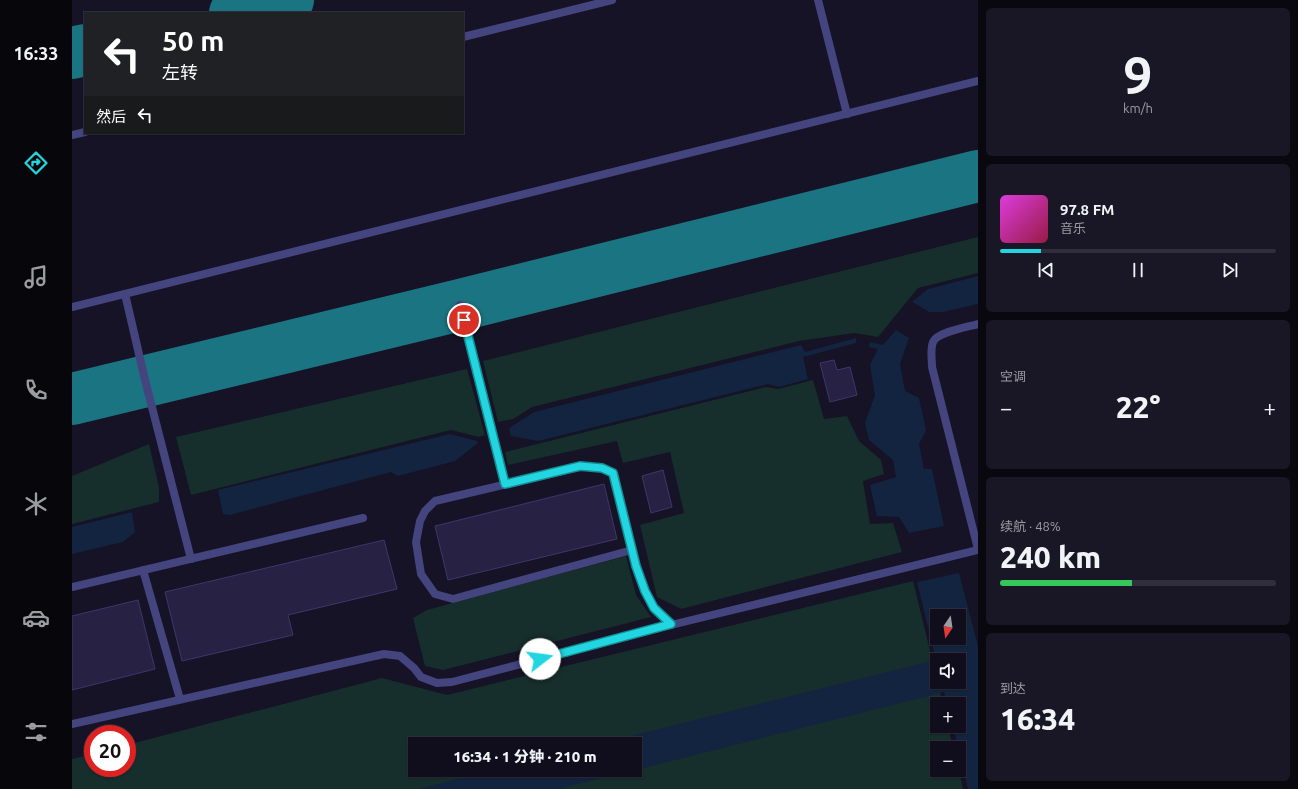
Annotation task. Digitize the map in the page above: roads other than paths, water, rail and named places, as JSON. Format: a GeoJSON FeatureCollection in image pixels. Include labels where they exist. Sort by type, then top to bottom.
{"type":"FeatureCollection","features":[{"type":"Feature","properties":{"kind":"lane"},"geometry":{"type":"LineString","coordinates":[[464,37],[612,0]]}},
{"type":"Feature","properties":{"kind":"lane"},"geometry":{"type":"LineString","coordinates":[[818,0],[847,114]]}},
{"type":"Feature","properties":{"kind":"lane"},"geometry":{"type":"LineString","coordinates":[[72,308],[978,81]]}},
{"type":"Feature","properties":{"kind":"lane"},"geometry":{"type":"LineString","coordinates":[[72,135],[84,132]]}},
{"type":"Feature","properties":{"kind":"lane"},"geometry":{"type":"LineString","coordinates":[[124,294],[191,559]]}},
{"type":"Feature","properties":{"kind":"lane"},"geometry":{"type":"LineString","coordinates":[[460,305],[505,484]]}},
{"type":"Feature","properties":{"kind":"lane"},"geometry":{"type":"LineString","coordinates":[[72,724],[384,654],[400,656],[414,668],[421,677],[437,682],[452,682],[671,624],[978,550],[932,367],[931,351],[933,341],[939,336],[978,324]]}},
{"type":"Feature","properties":{"kind":"lane"},"geometry":{"type":"LineString","coordinates":[[632,550],[453,599],[435,594],[421,574],[416,542],[420,521],[425,511],[435,501],[580,466],[602,468],[613,473],[636,566],[645,591],[654,608],[671,624]]}},
{"type":"Feature","properties":{"kind":"lane"},"geometry":{"type":"LineString","coordinates":[[72,587],[363,518]]}},
{"type":"Feature","properties":{"kind":"lane"},"geometry":{"type":"LineString","coordinates":[[143,570],[180,699]]}},
{"type":"Feature","properties":{"kind":"water"},"geometry":{"type":"Polygon","coordinates":[[[978,276],[978,304],[943,312],[929,312],[912,302],[928,289],[978,276]]]}},
{"type":"Feature","properties":{"kind":"water"},"geometry":{"type":"Polygon","coordinates":[[[896,330],[909,338],[900,364],[905,391],[919,398],[926,430],[919,444],[924,469],[932,469],[944,526],[909,533],[899,517],[877,516],[870,485],[896,477],[893,460],[869,440],[865,423],[875,395],[870,365],[878,349],[869,347],[870,342],[883,345],[896,330]]]}},
{"type":"Feature","properties":{"kind":"water"},"geometry":{"type":"Polygon","coordinates":[[[856,338],[856,343],[803,357],[808,379],[779,387],[768,384],[538,441],[511,436],[509,428],[534,412],[801,345],[805,352],[856,338]]]}},
{"type":"Feature","properties":{"kind":"water"},"geometry":{"type":"Polygon","coordinates":[[[450,434],[477,441],[478,443],[455,461],[398,476],[391,472],[230,515],[223,514],[218,490],[450,434]]]}},
{"type":"Feature","properties":{"kind":"water"},"geometry":{"type":"Polygon","coordinates":[[[132,512],[135,532],[123,542],[72,554],[72,527],[132,512]]]}},
{"type":"Feature","properties":{"kind":"water"},"geometry":{"type":"Polygon","coordinates":[[[959,573],[978,646],[978,789],[968,789],[965,777],[966,741],[957,741],[955,733],[966,733],[966,697],[945,697],[944,692],[642,768],[642,737],[627,737],[930,661],[930,689],[966,689],[966,653],[934,653],[932,645],[966,645],[966,609],[930,609],[930,635],[917,582],[959,573]]]}},
{"type":"Feature","properties":{"kind":"water"},"geometry":{"type":"Polygon","coordinates":[[[466,777],[606,777],[558,789],[418,789],[466,777]]]}}]}
